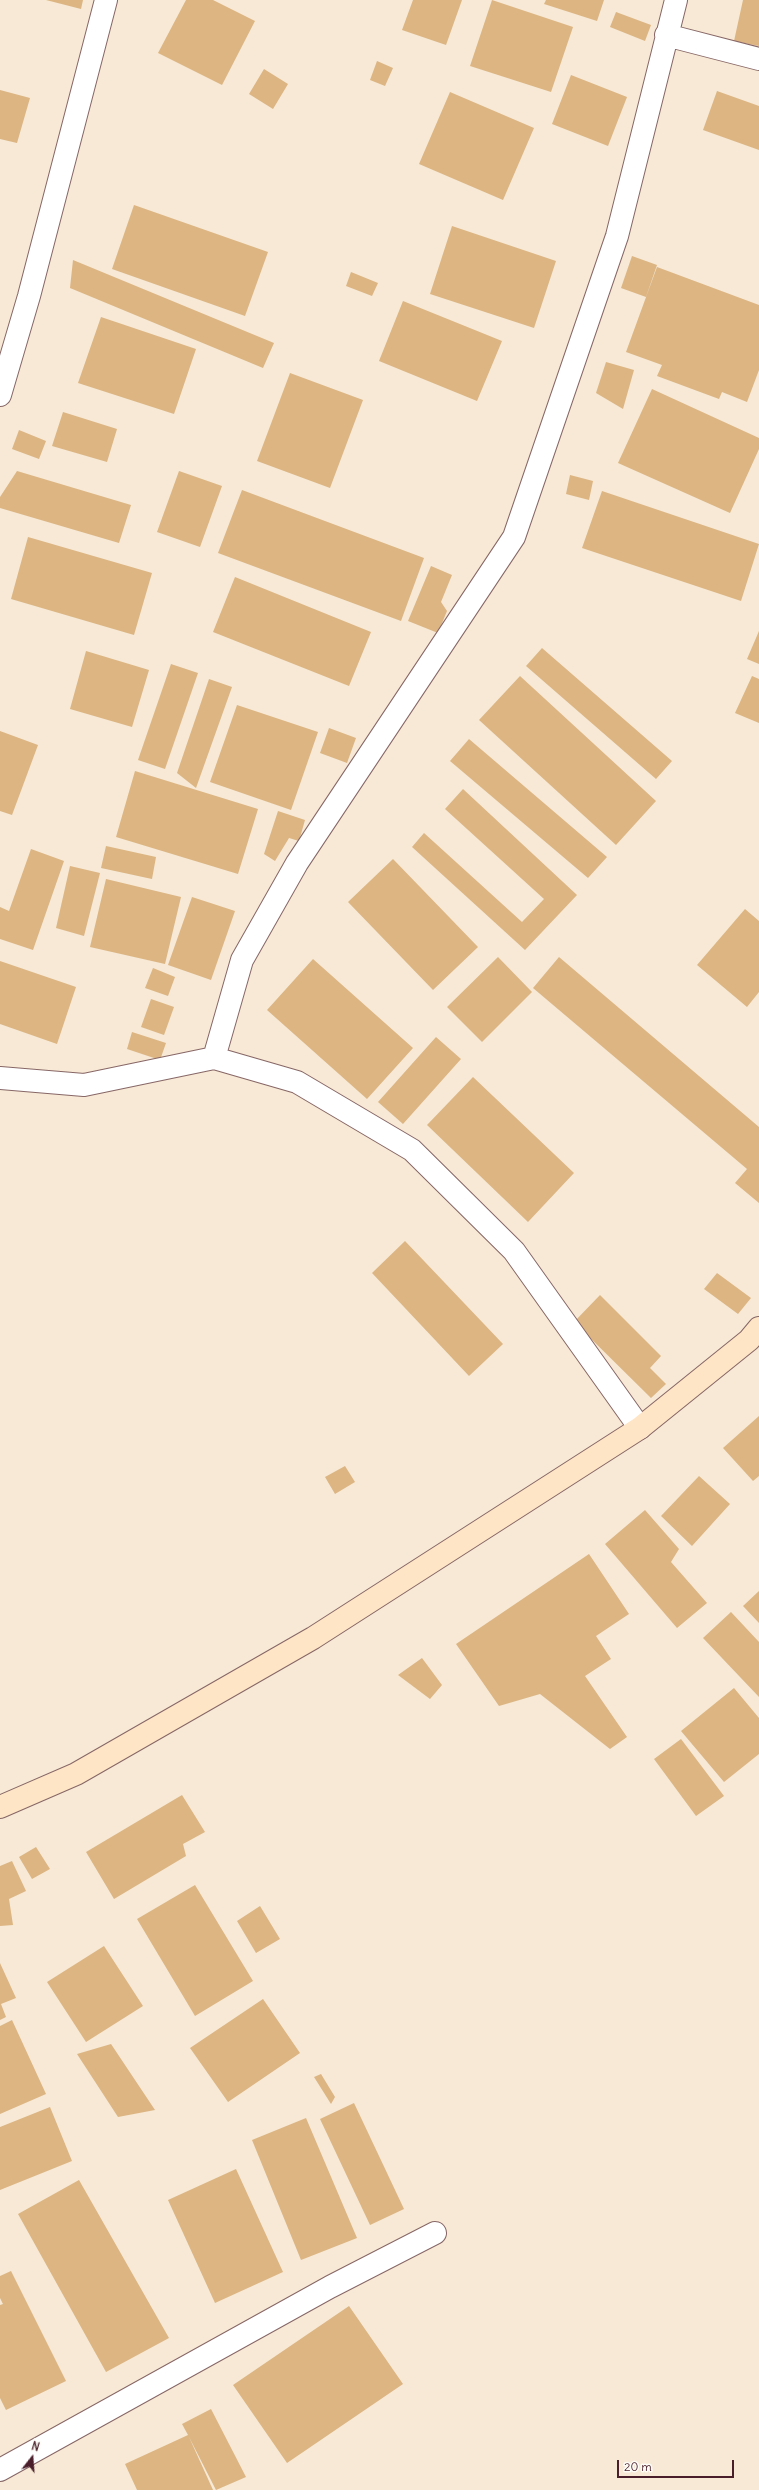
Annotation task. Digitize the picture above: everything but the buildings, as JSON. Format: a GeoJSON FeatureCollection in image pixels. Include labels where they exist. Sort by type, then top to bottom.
{"type":"FeatureCollection","features":[{"type":"Feature","properties":{"kind":"street"},"geometry":{"type":"LineString","coordinates":[[0,395],[29,296],[106,0]]}},
{"type":"Feature","properties":{"kind":"street"},"geometry":{"type":"LineString","coordinates":[[214,1058],[242,960],[296,864],[514,537],[617,236],[666,35],[676,0]]}},
{"type":"Feature","properties":{"kind":"street"},"geometry":{"type":"LineString","coordinates":[[666,35],[759,59]]}},
{"type":"Feature","properties":{"kind":"street"},"geometry":{"type":"LineString","coordinates":[[0,1078],[84,1085],[214,1058],[297,1082],[412,1150],[514,1252],[640,1428]]}},
{"type":"Feature","properties":{"kind":"street"},"geometry":{"type":"LineString","coordinates":[[0,1807],[76,1774],[313,1638],[640,1428],[756,1339]]}},
{"type":"Feature","properties":{"kind":"street"},"geometry":{"type":"LineString","coordinates":[[0,2470],[330,2287],[435,2234]]}}]}
